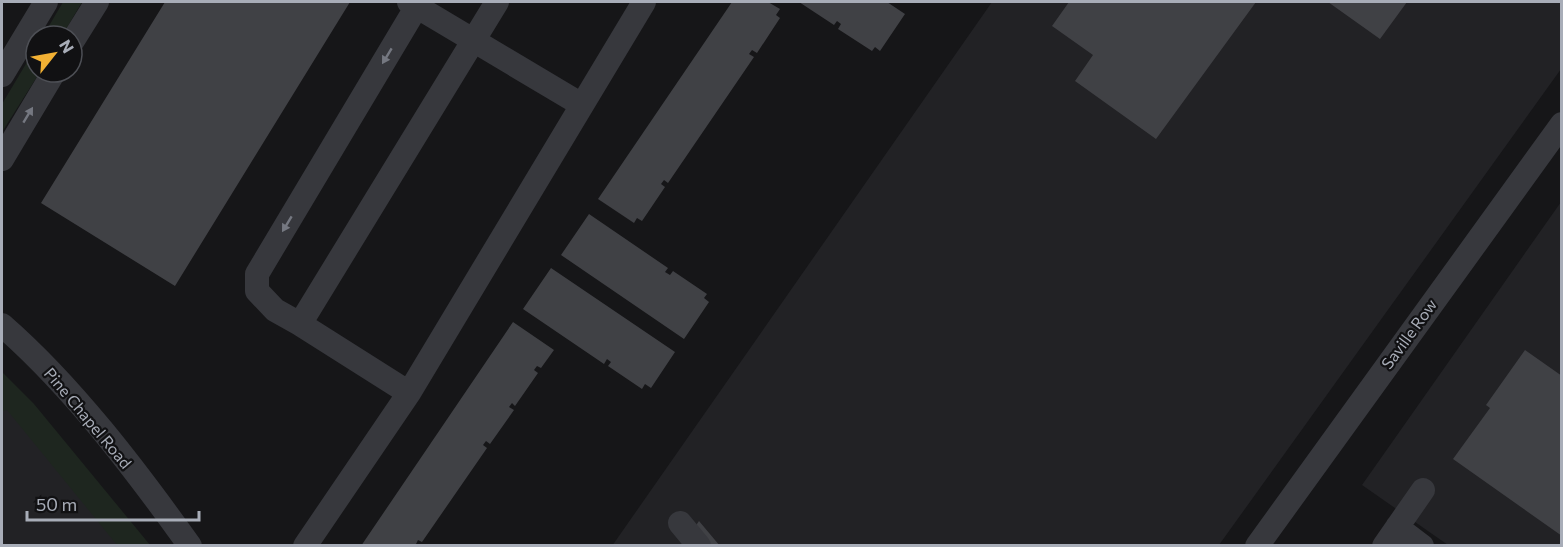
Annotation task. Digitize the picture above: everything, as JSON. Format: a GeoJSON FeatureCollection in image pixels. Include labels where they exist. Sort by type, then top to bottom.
{"type":"FeatureCollection","features":[{"type":"Feature","properties":{"kind":"street"},"geometry":{"type":"LineString","coordinates":[[2,75],[46,2]]}},
{"type":"Feature","properties":{"kind":"street"},"geometry":{"type":"LineString","coordinates":[[83,24],[97,2]]}},
{"type":"Feature","properties":{"kind":"street"},"geometry":{"type":"LineString","coordinates":[[300,324],[497,2]]}},
{"type":"Feature","properties":{"kind":"street"},"geometry":{"type":"LineString","coordinates":[[305,546],[409,393],[644,2]]}},
{"type":"Feature","properties":{"kind":"street"},"geometry":{"type":"LineString","coordinates":[[409,393],[275,310],[258,291],[257,274],[413,4],[582,105]]}},
{"type":"Feature","properties":{"kind":"street"},"geometry":{"type":"LineString","coordinates":[[2,159],[47,84]]}},
{"type":"Feature","properties":{"kind":"street","name":"Saville Row"},"geometry":{"type":"LineString","coordinates":[[1257,546],[1562,124]]}},
{"type":"Feature","properties":{"kind":"street","name":"Pine Chapel Road"},"geometry":{"type":"LineString","coordinates":[[2,324],[63,385],[113,445],[190,546]]}},
{"type":"Feature","properties":{"kind":"street"},"geometry":{"type":"LineString","coordinates":[[1422,546],[1391,536],[1424,490]]}},
{"type":"Feature","properties":{"kind":"street"},"geometry":{"type":"LineString","coordinates":[[680,523],[699,546]]}},
{"type":"Feature","properties":{"kind":"shaded area"},"geometry":{"type":"Polygon","coordinates":[[[63,2],[82,2],[69,24],[50,24],[63,2]]]}},
{"type":"Feature","properties":{"kind":"shaded area"},"geometry":{"type":"Polygon","coordinates":[[[992,2],[1561,2],[1561,69],[1219,545],[612,546],[992,2]]]}},
{"type":"Feature","properties":{"kind":"shaded area"},"geometry":{"type":"Polygon","coordinates":[[[24,67],[24,84],[32,84],[2,132],[2,104],[24,67]]]}},
{"type":"Feature","properties":{"kind":"shaded area"},"geometry":{"type":"Polygon","coordinates":[[[1561,202],[1561,545],[1448,545],[1362,485],[1561,202]]]}},
{"type":"Feature","properties":{"kind":"shaded area"},"geometry":{"type":"Polygon","coordinates":[[[2,372],[34,404],[150,545],[117,545],[7,410],[2,411],[2,372]]]}},
{"type":"Feature","properties":{"kind":"shaded area"},"geometry":{"type":"Polygon","coordinates":[[[2,402],[127,545],[2,545],[2,402]]]}},
{"type":"Feature","properties":{"kind":"building"},"geometry":{"type":"Polygon","coordinates":[[[165,2],[350,2],[175,286],[41,203],[165,2]]]}},
{"type":"Feature","properties":{"kind":"building"},"geometry":{"type":"Polygon","coordinates":[[[732,2],[768,2],[780,9],[776,15],[780,18],[757,53],[752,50],[749,54],[754,57],[668,183],[664,180],[661,184],[665,187],[642,221],[637,218],[634,223],[598,199],[732,2]]]}},
{"type":"Feature","properties":{"kind":"building"},"geometry":{"type":"Polygon","coordinates":[[[799,2],[887,2],[905,14],[880,51],[875,47],[872,51],[838,29],[841,24],[837,21],[834,25],[799,2]]]}},
{"type":"Feature","properties":{"kind":"building"},"geometry":{"type":"Polygon","coordinates":[[[1069,2],[1256,2],[1156,139],[1075,81],[1093,55],[1052,26],[1069,2]]]}},
{"type":"Feature","properties":{"kind":"building"},"geometry":{"type":"Polygon","coordinates":[[[1328,2],[1407,2],[1380,39],[1328,2]]]}},
{"type":"Feature","properties":{"kind":"building"},"geometry":{"type":"Polygon","coordinates":[[[589,214],[668,268],[665,272],[670,275],[673,271],[707,294],[704,298],[709,302],[684,339],[561,255],[589,214]]]}},
{"type":"Feature","properties":{"kind":"building"},"geometry":{"type":"Polygon","coordinates":[[[551,268],[675,352],[651,388],[645,384],[642,389],[608,366],[611,362],[607,359],[604,364],[523,309],[551,268]]]}},
{"type":"Feature","properties":{"kind":"building"},"geometry":{"type":"Polygon","coordinates":[[[513,322],[554,350],[541,368],[537,366],[534,370],[538,373],[515,406],[512,403],[509,407],[514,410],[490,444],[486,441],[483,445],[487,448],[422,542],[418,540],[415,546],[361,546],[513,322]]]}},
{"type":"Feature","properties":{"kind":"building"},"geometry":{"type":"Polygon","coordinates":[[[1525,350],[1562,376],[1562,536],[1453,459],[1490,408],[1486,405],[1525,350]]]}},
{"type":"Feature","properties":{"kind":"building"},"geometry":{"type":"Polygon","coordinates":[[[699,521],[720,546],[682,546],[699,521]]]}}]}
